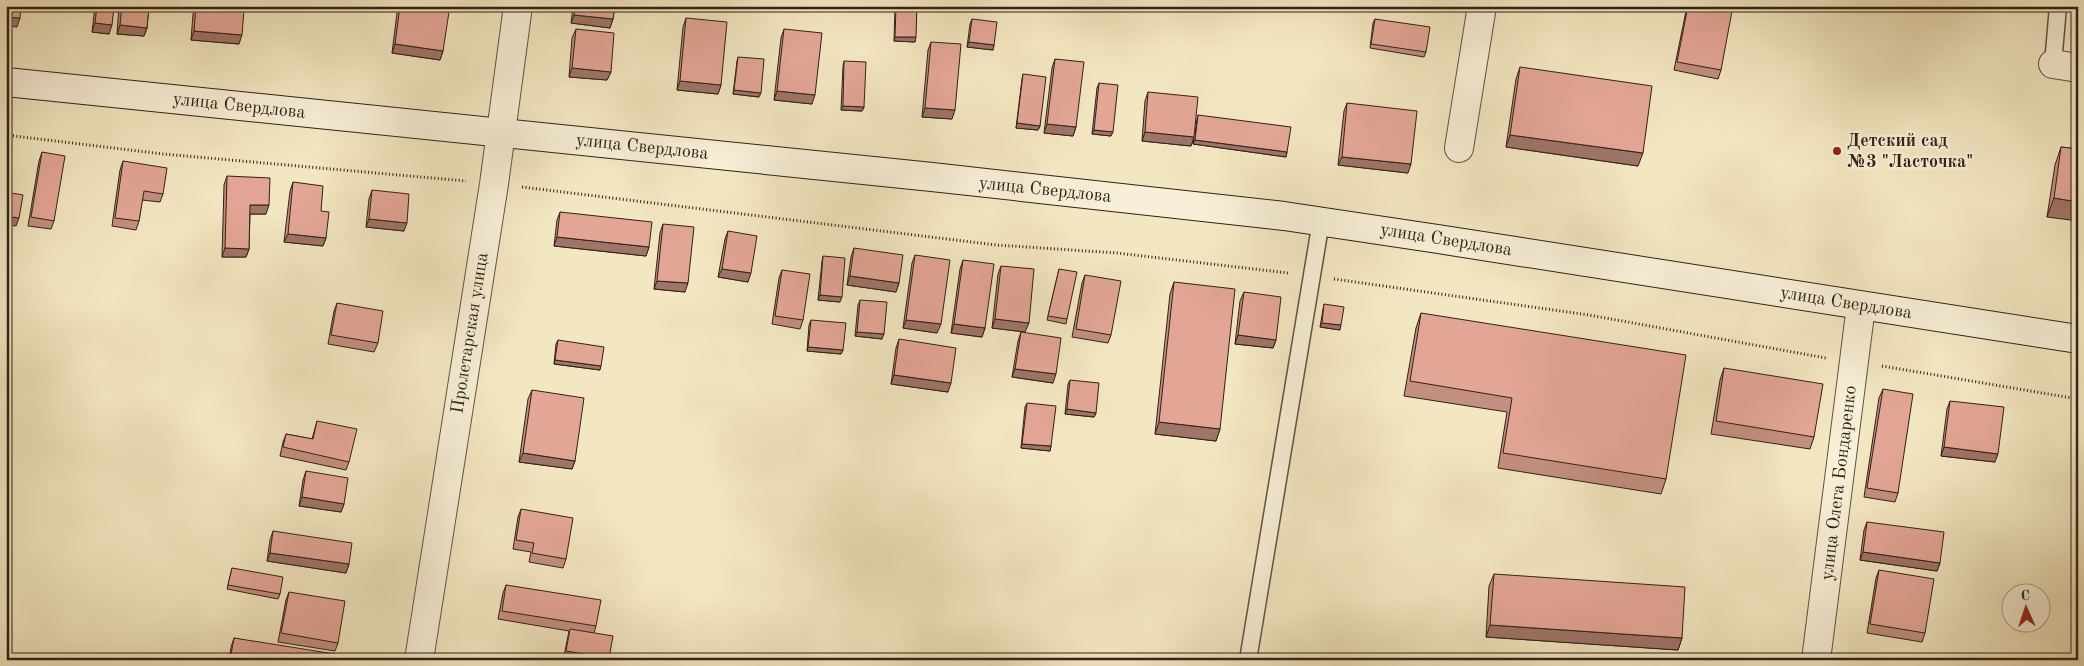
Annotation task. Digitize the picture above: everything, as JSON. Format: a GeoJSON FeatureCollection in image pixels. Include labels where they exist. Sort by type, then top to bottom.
{"type":"FeatureCollection","features":[{"type":"Feature","properties":{"kind":"street","name":"Пролетарская улица"},"geometry":{"type":"LineString","coordinates":[[419,660],[494,184],[518,6]]}},
{"type":"Feature","properties":{"kind":"street"},"geometry":{"type":"LineString","coordinates":[[1459,148],[1482,6]]}},
{"type":"Feature","properties":{"kind":"street","name":"улица Свердлова"},"geometry":{"type":"LineString","coordinates":[[6,82],[942,178],[1321,221],[2078,339]]}},
{"type":"Feature","properties":{"kind":"street","name":"улица Олега Бондаренко"},"geometry":{"type":"LineString","coordinates":[[1816,660],[1861,306]]}},
{"type":"Feature","properties":{"kind":"lane"},"geometry":{"type":"LineString","coordinates":[[2058,6],[2065,66]]}},
{"type":"Feature","properties":{"kind":"lane"},"geometry":{"type":"LineString","coordinates":[[1248,660],[1321,221]]}},
{"type":"Feature","properties":{"kind":"path"},"geometry":{"type":"LineString","coordinates":[[6,135],[163,154],[494,184],[996,245],[1117,253],[1312,276],[1589,315],[2078,399]]}},
{"type":"Feature","properties":{"kind":"building"},"geometry":{"type":"Polygon","coordinates":[[[6,6],[21,6],[20,18],[6,17],[6,6]]]}},
{"type":"Feature","properties":{"kind":"building"},"geometry":{"type":"Polygon","coordinates":[[[97,6],[114,6],[112,25],[95,23],[97,6]]]}},
{"type":"Feature","properties":{"kind":"building"},"geometry":{"type":"Polygon","coordinates":[[[122,6],[149,6],[147,28],[120,25],[122,6]]]}},
{"type":"Feature","properties":{"kind":"building"},"geometry":{"type":"Polygon","coordinates":[[[196,6],[244,10],[242,35],[194,31],[196,6]]]}},
{"type":"Feature","properties":{"kind":"building"},"geometry":{"type":"Polygon","coordinates":[[[400,6],[413,6],[449,12],[443,51],[395,44],[400,6]]]}},
{"type":"Feature","properties":{"kind":"building"},"geometry":{"type":"Polygon","coordinates":[[[575,6],[615,6],[613,19],[574,15],[575,6]]]}},
{"type":"Feature","properties":{"kind":"building"},"geometry":{"type":"Polygon","coordinates":[[[896,6],[917,6],[916,37],[895,37],[896,6]]]}},
{"type":"Feature","properties":{"kind":"building"},"geometry":{"type":"Polygon","coordinates":[[[1688,6],[1707,6],[1732,11],[1721,70],[1677,62],[1688,6]]]}},
{"type":"Feature","properties":{"kind":"building"},"geometry":{"type":"Polygon","coordinates":[[[686,18],[727,22],[721,85],[680,81],[686,18]]]}},
{"type":"Feature","properties":{"kind":"building"},"geometry":{"type":"Polygon","coordinates":[[[972,19],[997,22],[994,45],[969,42],[972,19]]]}},
{"type":"Feature","properties":{"kind":"building"},"geometry":{"type":"Polygon","coordinates":[[[1375,19],[1430,27],[1426,52],[1371,44],[1375,19]]]}},
{"type":"Feature","properties":{"kind":"building"},"geometry":{"type":"Polygon","coordinates":[[[576,29],[614,33],[611,72],[572,68],[576,29]]]}},
{"type":"Feature","properties":{"kind":"building"},"geometry":{"type":"Polygon","coordinates":[[[784,29],[822,33],[815,95],[777,91],[784,29]]]}},
{"type":"Feature","properties":{"kind":"building"},"geometry":{"type":"Polygon","coordinates":[[[931,42],[961,44],[955,110],[925,108],[931,42]]]}},
{"type":"Feature","properties":{"kind":"building"},"geometry":{"type":"Polygon","coordinates":[[[738,57],[764,59],[761,93],[734,90],[738,57]]]}},
{"type":"Feature","properties":{"kind":"building"},"geometry":{"type":"Polygon","coordinates":[[[1055,59],[1084,62],[1076,127],[1047,124],[1055,59]]]}},
{"type":"Feature","properties":{"kind":"building"},"geometry":{"type":"Polygon","coordinates":[[[844,61],[866,62],[864,107],[843,106],[844,61]]]}},
{"type":"Feature","properties":{"kind":"building"},"geometry":{"type":"Polygon","coordinates":[[[1520,67],[1652,86],[1643,153],[1510,135],[1520,67]]]}},
{"type":"Feature","properties":{"kind":"building"},"geometry":{"type":"Polygon","coordinates":[[[1023,74],[1046,77],[1040,126],[1017,123],[1023,74]]]}},
{"type":"Feature","properties":{"kind":"building"},"geometry":{"type":"Polygon","coordinates":[[[1099,83],[1118,85],[1113,132],[1094,130],[1099,83]]]}},
{"type":"Feature","properties":{"kind":"building"},"geometry":{"type":"Polygon","coordinates":[[[1148,92],[1198,97],[1194,137],[1145,132],[1148,92]]]}},
{"type":"Feature","properties":{"kind":"building"},"geometry":{"type":"Polygon","coordinates":[[[1347,103],[1417,111],[1411,164],[1342,157],[1347,103]]]}},
{"type":"Feature","properties":{"kind":"building"},"geometry":{"type":"Polygon","coordinates":[[[1198,115],[1291,127],[1287,152],[1195,140],[1198,115]]]}},
{"type":"Feature","properties":{"kind":"building"},"geometry":{"type":"Polygon","coordinates":[[[2061,147],[2078,149],[2078,202],[2054,198],[2061,147]]]}},
{"type":"Feature","properties":{"kind":"building"},"geometry":{"type":"Polygon","coordinates":[[[42,152],[65,156],[54,221],[31,217],[42,152]]]}},
{"type":"Feature","properties":{"kind":"building"},"geometry":{"type":"Polygon","coordinates":[[[123,161],[167,168],[163,194],[144,191],[139,221],[115,218],[123,161]]]}},
{"type":"Feature","properties":{"kind":"building"},"geometry":{"type":"Polygon","coordinates":[[[227,176],[270,178],[269,205],[250,205],[249,249],[225,248],[227,176]]]}},
{"type":"Feature","properties":{"kind":"building"},"geometry":{"type":"Polygon","coordinates":[[[293,182],[323,186],[321,211],[329,212],[326,238],[288,234],[293,182]]]}},
{"type":"Feature","properties":{"kind":"building"},"geometry":{"type":"Polygon","coordinates":[[[372,190],[409,194],[407,223],[369,219],[372,190]]]}},
{"type":"Feature","properties":{"kind":"building"},"geometry":{"type":"Polygon","coordinates":[[[6,192],[23,195],[19,218],[6,216],[6,192]]]}},
{"type":"Feature","properties":{"kind":"building"},"geometry":{"type":"Polygon","coordinates":[[[560,212],[652,222],[649,247],[557,237],[560,212]]]}},
{"type":"Feature","properties":{"kind":"building"},"geometry":{"type":"Polygon","coordinates":[[[663,224],[694,227],[688,283],[657,281],[663,224]]]}},
{"type":"Feature","properties":{"kind":"building"},"geometry":{"type":"Polygon","coordinates":[[[6,231],[9,232],[6,247],[6,231]]]}},
{"type":"Feature","properties":{"kind":"building"},"geometry":{"type":"Polygon","coordinates":[[[728,231],[757,236],[751,273],[722,269],[728,231]]]}},
{"type":"Feature","properties":{"kind":"building"},"geometry":{"type":"Polygon","coordinates":[[[854,248],[903,255],[899,283],[850,276],[854,248]]]}},
{"type":"Feature","properties":{"kind":"building"},"geometry":{"type":"Polygon","coordinates":[[[915,255],[950,260],[941,324],[906,320],[915,255]]]}},
{"type":"Feature","properties":{"kind":"building"},"geometry":{"type":"Polygon","coordinates":[[[823,256],[845,258],[842,297],[820,295],[823,256]]]}},
{"type":"Feature","properties":{"kind":"building"},"geometry":{"type":"Polygon","coordinates":[[[963,260],[994,264],[985,328],[954,324],[963,260]]]}},
{"type":"Feature","properties":{"kind":"building"},"geometry":{"type":"Polygon","coordinates":[[[1001,266],[1034,269],[1029,323],[995,319],[1001,266]]]}},
{"type":"Feature","properties":{"kind":"building"},"geometry":{"type":"Polygon","coordinates":[[[1059,269],[1077,272],[1067,319],[1048,316],[1059,269]]]}},
{"type":"Feature","properties":{"kind":"building"},"geometry":{"type":"Polygon","coordinates":[[[782,270],[810,274],[803,320],[775,316],[782,270]]]}},
{"type":"Feature","properties":{"kind":"building"},"geometry":{"type":"Polygon","coordinates":[[[1085,275],[1121,281],[1111,335],[1076,329],[1085,275]]]}},
{"type":"Feature","properties":{"kind":"building"},"geometry":{"type":"Polygon","coordinates":[[[1174,282],[1235,289],[1220,429],[1159,422],[1174,282]]]}},
{"type":"Feature","properties":{"kind":"building"},"geometry":{"type":"Polygon","coordinates":[[[1244,292],[1281,297],[1276,340],[1238,335],[1244,292]]]}},
{"type":"Feature","properties":{"kind":"building"},"geometry":{"type":"Polygon","coordinates":[[[860,300],[887,302],[884,334],[857,332],[860,300]]]}},
{"type":"Feature","properties":{"kind":"building"},"geometry":{"type":"Polygon","coordinates":[[[337,303],[383,311],[378,343],[331,335],[337,303]]]}},
{"type":"Feature","properties":{"kind":"building"},"geometry":{"type":"Polygon","coordinates":[[[1324,304],[1344,307],[1341,325],[1322,323],[1324,304]]]}},
{"type":"Feature","properties":{"kind":"building"},"geometry":{"type":"Polygon","coordinates":[[[1421,313],[1686,355],[1666,479],[1503,453],[1512,398],[1410,381],[1421,313]]]}},
{"type":"Feature","properties":{"kind":"building"},"geometry":{"type":"Polygon","coordinates":[[[811,320],[846,323],[843,350],[808,347],[811,320]]]}},
{"type":"Feature","properties":{"kind":"building"},"geometry":{"type":"Polygon","coordinates":[[[1021,332],[1061,338],[1056,374],[1015,369],[1021,332]]]}},
{"type":"Feature","properties":{"kind":"building"},"geometry":{"type":"Polygon","coordinates":[[[899,339],[956,348],[951,383],[894,375],[899,339]]]}},
{"type":"Feature","properties":{"kind":"building"},"geometry":{"type":"Polygon","coordinates":[[[558,340],[604,347],[601,366],[555,360],[558,340]]]}},
{"type":"Feature","properties":{"kind":"building"},"geometry":{"type":"Polygon","coordinates":[[[1724,368],[1823,384],[1814,437],[1716,421],[1724,368]]]}},
{"type":"Feature","properties":{"kind":"building"},"geometry":{"type":"Polygon","coordinates":[[[1070,380],[1099,383],[1096,413],[1067,409],[1070,380]]]}},
{"type":"Feature","properties":{"kind":"building"},"geometry":{"type":"Polygon","coordinates":[[[1883,389],[1913,394],[1898,493],[1867,488],[1883,389]]]}},
{"type":"Feature","properties":{"kind":"building"},"geometry":{"type":"Polygon","coordinates":[[[532,390],[584,398],[575,461],[523,453],[532,390]]]}},
{"type":"Feature","properties":{"kind":"building"},"geometry":{"type":"Polygon","coordinates":[[[1950,401],[2004,407],[1998,454],[1944,447],[1950,401]]]}},
{"type":"Feature","properties":{"kind":"building"},"geometry":{"type":"Polygon","coordinates":[[[1027,403],[1056,406],[1051,446],[1022,444],[1027,403]]]}},
{"type":"Feature","properties":{"kind":"building"},"geometry":{"type":"Polygon","coordinates":[[[317,421],[357,429],[349,462],[283,447],[286,434],[313,439],[317,421]]]}},
{"type":"Feature","properties":{"kind":"building"},"geometry":{"type":"Polygon","coordinates":[[[306,471],[348,478],[344,504],[302,497],[306,471]]]}},
{"type":"Feature","properties":{"kind":"building"},"geometry":{"type":"Polygon","coordinates":[[[521,509],[573,518],[566,559],[532,553],[534,543],[516,540],[521,509]]]}},
{"type":"Feature","properties":{"kind":"building"},"geometry":{"type":"Polygon","coordinates":[[[1867,522],[1944,532],[1940,563],[1863,552],[1867,522]]]}},
{"type":"Feature","properties":{"kind":"building"},"geometry":{"type":"Polygon","coordinates":[[[273,531],[352,543],[349,564],[270,553],[273,531]]]}},
{"type":"Feature","properties":{"kind":"building"},"geometry":{"type":"Polygon","coordinates":[[[232,568],[283,577],[280,594],[228,585],[232,568]]]}},
{"type":"Feature","properties":{"kind":"building"},"geometry":{"type":"Polygon","coordinates":[[[1879,570],[1934,579],[1925,633],[1870,624],[1879,570]]]}},
{"type":"Feature","properties":{"kind":"building"},"geometry":{"type":"Polygon","coordinates":[[[1494,574],[1685,587],[1682,638],[1490,625],[1494,574]]]}},
{"type":"Feature","properties":{"kind":"building"},"geometry":{"type":"Polygon","coordinates":[[[506,585],[601,600],[596,626],[502,611],[506,585]]]}},
{"type":"Feature","properties":{"kind":"building"},"geometry":{"type":"Polygon","coordinates":[[[289,592],[345,601],[338,643],[281,633],[289,592]]]}},
{"type":"Feature","properties":{"kind":"building"},"geometry":{"type":"Polygon","coordinates":[[[570,629],[613,636],[609,658],[566,651],[570,629]]]}},
{"type":"Feature","properties":{"kind":"building"},"geometry":{"type":"Polygon","coordinates":[[[234,638],[335,654],[334,660],[230,660],[234,638]]]}},
{"type":"Feature","properties":{"kind":"place","name":"Детский сад №3 \"Ласточка\""},"geometry":{"type":"Point","coordinates":[1837,151]}}]}
